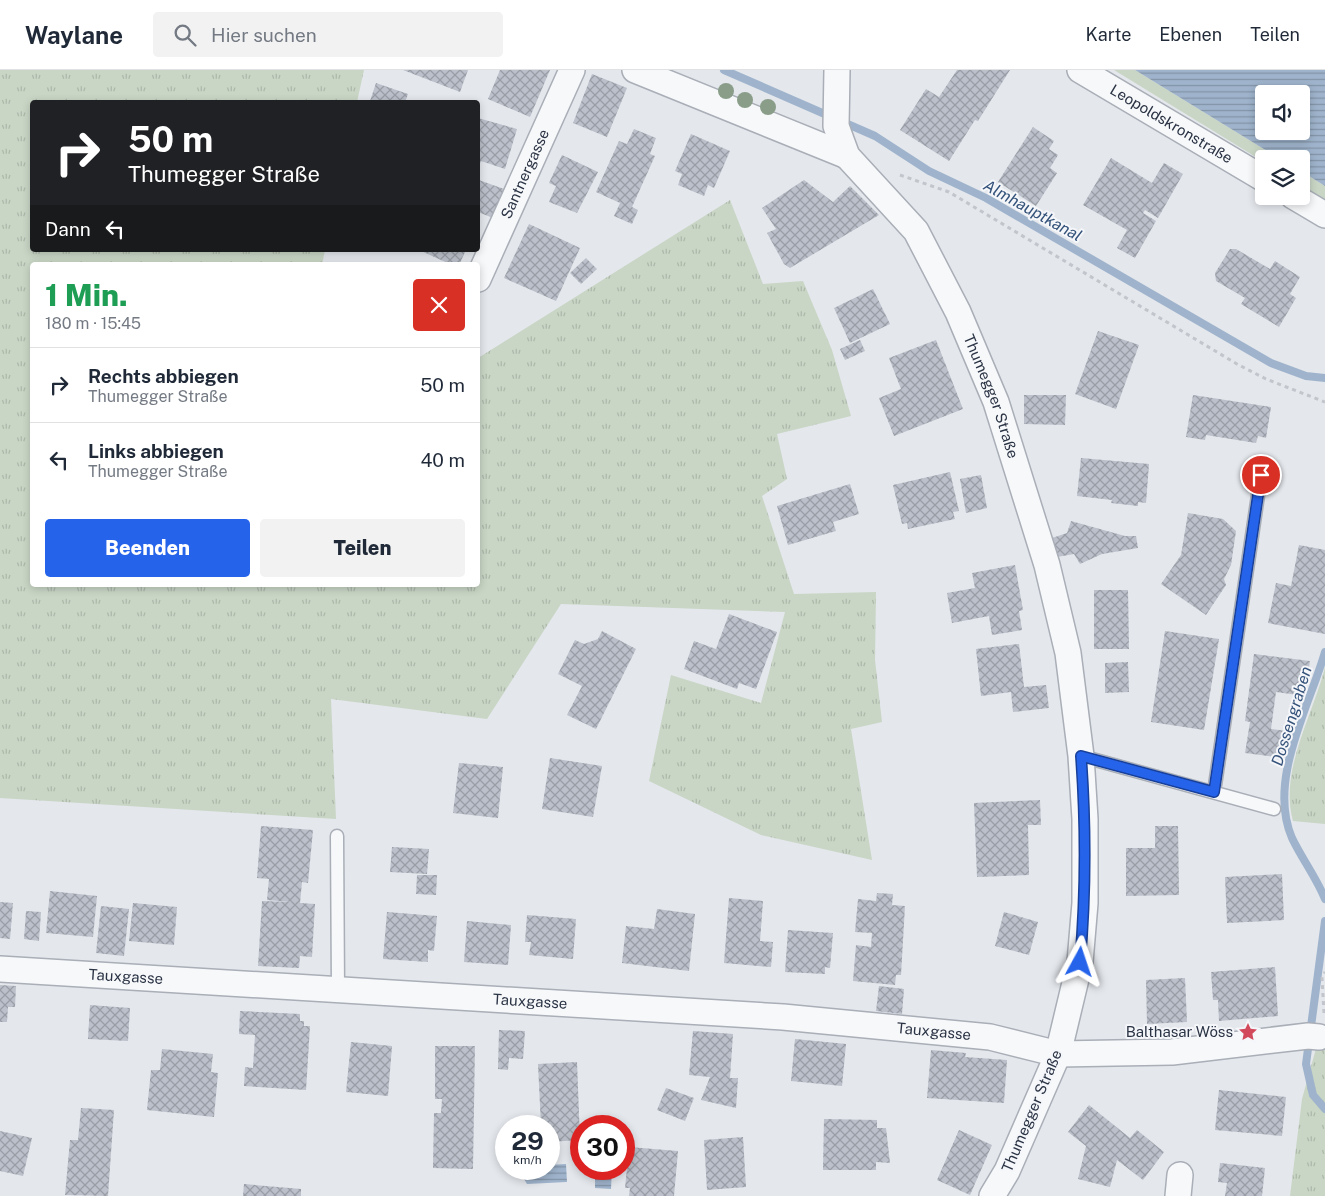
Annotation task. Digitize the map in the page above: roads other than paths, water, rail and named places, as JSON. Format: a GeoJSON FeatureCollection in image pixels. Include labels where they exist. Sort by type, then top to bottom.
{"type":"FeatureCollection","features":[{"type":"Feature","properties":{"kind":"street","name":"Santnergasse"},"geometry":{"type":"LineString","coordinates":[[480,275],[572,70]]}},
{"type":"Feature","properties":{"kind":"street"},"geometry":{"type":"LineString","coordinates":[[635,70],[847,156]]}},
{"type":"Feature","properties":{"kind":"street","name":"Thumegger Straße"},"geometry":{"type":"LineString","coordinates":[[837,70],[837,116],[847,156],[916,231],[958,312],[996,402],[1047,565],[1068,653],[1081,756],[1085,819],[1085,903],[1080,962],[1058,1054],[1011,1162],[992,1196]]}},
{"type":"Feature","properties":{"kind":"street","name":"Leopoldskronstraße"},"geometry":{"type":"LineString","coordinates":[[1080,70],[1255,174]]}},
{"type":"Feature","properties":{"kind":"street"},"geometry":{"type":"LineString","coordinates":[[1308,205],[1325,215]]}},
{"type":"Feature","properties":{"kind":"street","name":"Tauxgasse"},"geometry":{"type":"LineString","coordinates":[[0,969],[783,1017],[892,1026],[990,1037],[1058,1054],[1172,1052],[1318,1037]]}},
{"type":"Feature","properties":{"kind":"lane"},"geometry":{"type":"LineString","coordinates":[[1214,792],[1261,475]]}},
{"type":"Feature","properties":{"kind":"lane"},"geometry":{"type":"LineString","coordinates":[[1081,756],[1274,809]]}},
{"type":"Feature","properties":{"kind":"lane"},"geometry":{"type":"LineString","coordinates":[[337,836],[338,990]]}},
{"type":"Feature","properties":{"kind":"water"},"geometry":{"type":"Polygon","coordinates":[[[1135,70],[1325,70],[1325,186],[1310,177],[1310,150],[1265,150],[1135,70]]]}},
{"type":"Feature","properties":{"kind":"water"},"geometry":{"type":"Polygon","coordinates":[[[560,1164],[566,1164],[567,1182],[527,1184],[525,1180],[560,1180],[560,1164]]]}},
{"type":"Feature","properties":{"kind":"water"},"geometry":{"type":"Polygon","coordinates":[[[595,1180],[611,1180],[611,1189],[595,1188],[595,1180]]]}},
{"type":"Feature","properties":{"kind":"waterway","name":"Almhauptkanal"},"geometry":{"type":"LineString","coordinates":[[724,70],[875,136],[929,171],[986,198],[1271,363],[1306,376],[1325,378]]}},
{"type":"Feature","properties":{"kind":"waterway","name":"Dossengraben"},"geometry":{"type":"LineString","coordinates":[[1325,652],[1293,744],[1284,793],[1286,816],[1292,838],[1325,899]]}},
{"type":"Feature","properties":{"kind":"waterway","name":"Dossengraben"},"geometry":{"type":"LineString","coordinates":[[1325,921],[1306,1064],[1313,1095],[1325,1109]]}},
{"type":"Feature","properties":{"kind":"place","name":"Balthasar Wöss"},"geometry":{"type":"Point","coordinates":[1248,1032]}}]}
